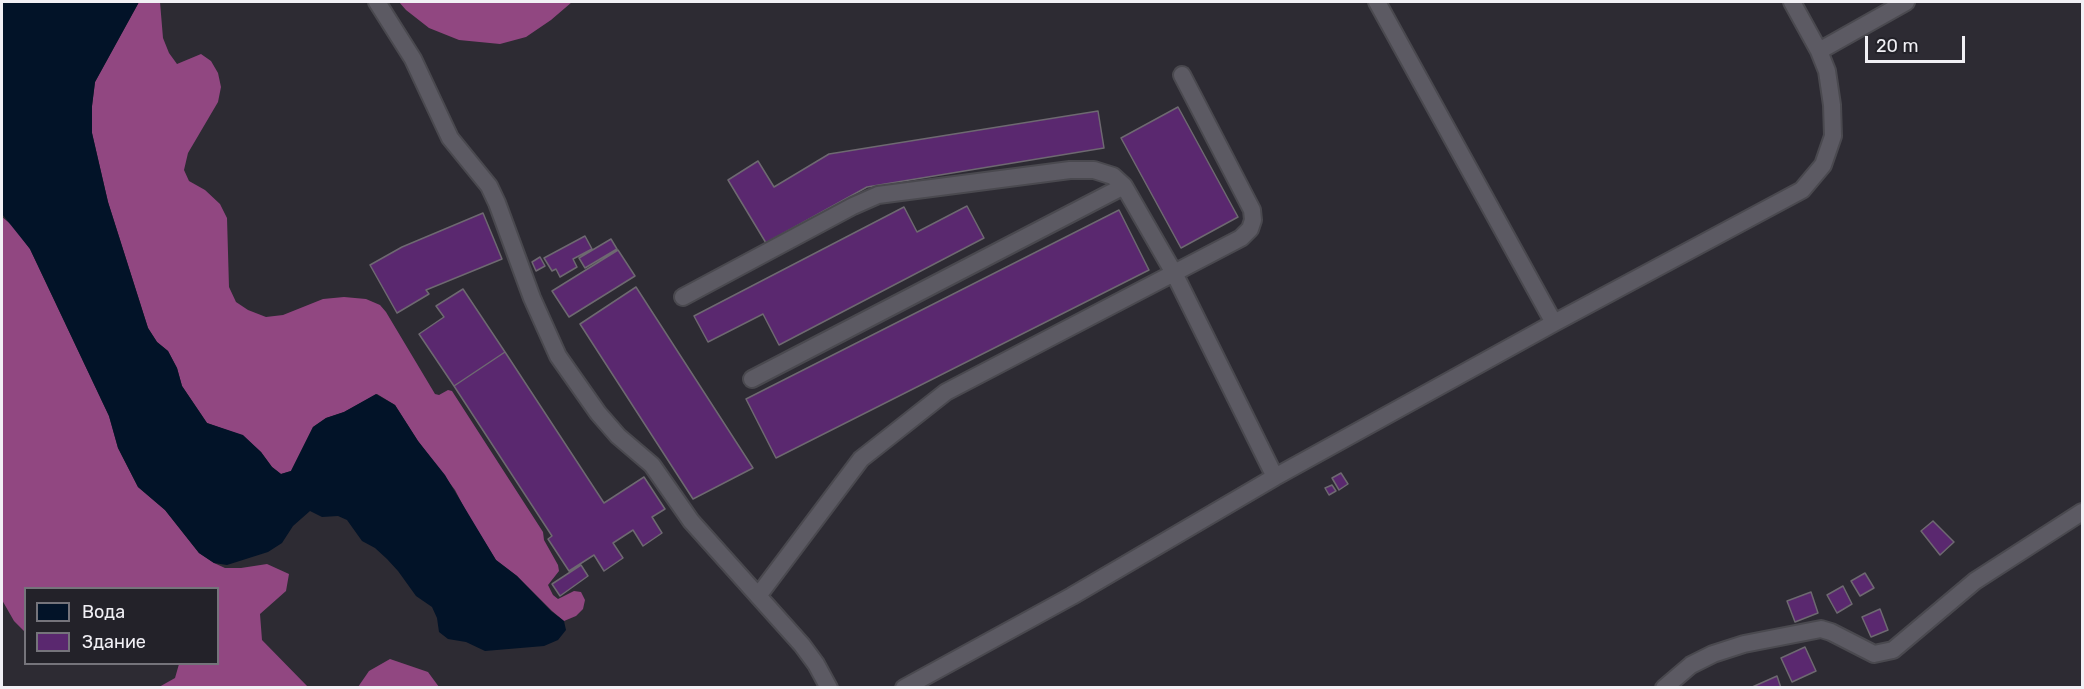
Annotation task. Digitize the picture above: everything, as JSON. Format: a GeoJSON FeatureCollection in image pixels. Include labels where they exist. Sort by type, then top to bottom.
{"type":"FeatureCollection","features":[{"type":"Feature","properties":{"kind":"lane"},"geometry":{"type":"LineString","coordinates":[[378,2],[413,59],[450,138],[489,186],[532,298],[558,356],[598,413],[618,436],[652,465],[691,521],[802,645],[829,687]]}},
{"type":"Feature","properties":{"kind":"lane"},"geometry":{"type":"LineString","coordinates":[[1377,2],[1554,323]]}},
{"type":"Feature","properties":{"kind":"lane"},"geometry":{"type":"LineString","coordinates":[[904,687],[1072,596],[1275,477],[1554,323],[1802,190],[1822,165],[1833,136],[1832,105],[1827,71],[1819,51],[1792,2]]}},
{"type":"Feature","properties":{"kind":"lane"},"geometry":{"type":"LineString","coordinates":[[1819,51],[1906,2]]}},
{"type":"Feature","properties":{"kind":"lane"},"geometry":{"type":"LineString","coordinates":[[758,596],[861,459],[946,392],[1241,238],[1250,229],[1253,220],[1252,210],[1182,75]]}},
{"type":"Feature","properties":{"kind":"lane"},"geometry":{"type":"LineString","coordinates":[[683,297],[853,206],[878,195],[1070,170],[1094,170],[1113,176],[1124,186],[1174,273],[1275,477]]}},
{"type":"Feature","properties":{"kind":"lane"},"geometry":{"type":"LineString","coordinates":[[752,379],[1124,186]]}},
{"type":"Feature","properties":{"kind":"lane"},"geometry":{"type":"LineString","coordinates":[[1664,687],[1691,665],[1713,654],[1744,644],[1821,629],[1874,654],[1893,650],[1975,581],[2082,512]]}},
{"type":"Feature","properties":{"kind":"shaded area"},"geometry":{"type":"Polygon","coordinates":[[[139,2],[160,2],[163,38],[169,53],[177,64],[201,54],[211,61],[218,73],[221,87],[218,102],[188,153],[184,170],[189,181],[205,190],[220,204],[227,218],[229,287],[236,302],[266,317],[283,315],[323,299],[344,297],[366,299],[380,305],[435,394],[452,391],[543,532],[544,540],[559,571],[548,585],[553,595],[558,599],[574,591],[581,592],[585,600],[583,609],[576,616],[564,621],[517,576],[496,560],[455,490],[418,441],[395,405],[377,394],[344,412],[326,418],[313,427],[291,471],[281,474],[243,436],[207,423],[182,386],[177,368],[168,351],[157,342],[148,328],[108,202],[92,133],[95,82],[139,2]]]}},
{"type":"Feature","properties":{"kind":"shaded area"},"geometry":{"type":"Polygon","coordinates":[[[399,2],[572,2],[526,37],[500,44],[459,40],[429,28],[399,2]]]}},
{"type":"Feature","properties":{"kind":"shaded area"},"geometry":{"type":"Polygon","coordinates":[[[2,217],[13,226],[30,249],[109,416],[118,448],[138,487],[165,510],[199,553],[214,563],[225,568],[267,564],[289,574],[286,591],[260,614],[262,640],[308,687],[159,687],[175,678],[179,665],[219,665],[219,587],[24,587],[24,631],[14,621],[2,600],[2,217]]]}},
{"type":"Feature","properties":{"kind":"shaded area"},"geometry":{"type":"Polygon","coordinates":[[[390,659],[428,672],[439,687],[358,687],[369,671],[390,659]]]}},
{"type":"Feature","properties":{"kind":"water"},"geometry":{"type":"Polygon","coordinates":[[[2,2],[139,2],[95,82],[92,133],[108,202],[148,328],[157,342],[168,351],[177,368],[182,386],[207,423],[243,435],[281,474],[291,471],[313,427],[326,418],[344,412],[376,394],[395,405],[418,441],[445,475],[496,560],[517,576],[564,621],[566,630],[558,640],[544,646],[485,651],[466,642],[448,639],[439,632],[437,618],[432,607],[416,596],[387,559],[375,548],[362,541],[347,520],[338,516],[322,517],[310,511],[293,526],[282,543],[268,552],[227,565],[214,563],[199,553],[165,510],[138,487],[118,448],[109,416],[30,249],[2,214],[2,2]]]}},
{"type":"Feature","properties":{"kind":"building"},"geometry":{"type":"Polygon","coordinates":[[[1178,107],[1238,217],[1181,248],[1121,138],[1178,107]]]}},
{"type":"Feature","properties":{"kind":"building"},"geometry":{"type":"Polygon","coordinates":[[[1098,111],[1104,148],[867,187],[766,243],[728,180],[758,161],[774,187],[829,154],[1098,111]]]}},
{"type":"Feature","properties":{"kind":"building"},"geometry":{"type":"Polygon","coordinates":[[[967,206],[984,238],[779,345],[763,314],[708,342],[694,316],[904,207],[917,232],[967,206]]]}},
{"type":"Feature","properties":{"kind":"building"},"geometry":{"type":"Polygon","coordinates":[[[1119,210],[1149,270],[776,458],[746,399],[1119,210]]]}},
{"type":"Feature","properties":{"kind":"building"},"geometry":{"type":"Polygon","coordinates":[[[483,213],[502,259],[426,290],[429,294],[397,313],[370,265],[402,247],[483,213]]]}},
{"type":"Feature","properties":{"kind":"building"},"geometry":{"type":"Polygon","coordinates":[[[585,236],[592,249],[573,259],[577,267],[560,277],[556,269],[552,271],[544,258],[585,236]]]}},
{"type":"Feature","properties":{"kind":"building"},"geometry":{"type":"Polygon","coordinates":[[[611,239],[617,249],[585,268],[579,258],[611,239]]]}},
{"type":"Feature","properties":{"kind":"building"},"geometry":{"type":"Polygon","coordinates":[[[618,250],[635,276],[569,317],[552,291],[618,250]]]}},
{"type":"Feature","properties":{"kind":"building"},"geometry":{"type":"Polygon","coordinates":[[[540,257],[545,266],[536,271],[532,262],[540,257]]]}},
{"type":"Feature","properties":{"kind":"building"},"geometry":{"type":"Polygon","coordinates":[[[636,287],[753,468],[693,499],[580,324],[636,287]]]}},
{"type":"Feature","properties":{"kind":"building"},"geometry":{"type":"Polygon","coordinates":[[[463,289],[505,352],[454,386],[419,334],[444,317],[436,306],[463,289]]]}},
{"type":"Feature","properties":{"kind":"building"},"geometry":{"type":"Polygon","coordinates":[[[505,352],[604,503],[644,477],[665,509],[652,517],[662,533],[643,546],[633,530],[613,543],[623,558],[604,571],[594,555],[569,571],[548,539],[552,536],[454,386],[505,352]]]}},
{"type":"Feature","properties":{"kind":"building"},"geometry":{"type":"Polygon","coordinates":[[[1341,473],[1348,484],[1339,490],[1332,478],[1341,473]]]}},
{"type":"Feature","properties":{"kind":"building"},"geometry":{"type":"Polygon","coordinates":[[[1332,485],[1336,491],[1329,495],[1325,488],[1332,485]]]}},
{"type":"Feature","properties":{"kind":"building"},"geometry":{"type":"Polygon","coordinates":[[[1933,521],[1954,542],[1940,555],[1921,531],[1933,521]]]}},
{"type":"Feature","properties":{"kind":"building"},"geometry":{"type":"Polygon","coordinates":[[[581,565],[588,576],[560,596],[552,584],[581,565]]]}},
{"type":"Feature","properties":{"kind":"building"},"geometry":{"type":"Polygon","coordinates":[[[1865,573],[1874,588],[1860,596],[1851,581],[1865,573]]]}},
{"type":"Feature","properties":{"kind":"building"},"geometry":{"type":"Polygon","coordinates":[[[1843,586],[1852,604],[1837,613],[1827,595],[1843,586]]]}},
{"type":"Feature","properties":{"kind":"building"},"geometry":{"type":"Polygon","coordinates":[[[1811,592],[1818,613],[1795,622],[1787,601],[1811,592]]]}},
{"type":"Feature","properties":{"kind":"building"},"geometry":{"type":"Polygon","coordinates":[[[1880,609],[1888,630],[1871,637],[1862,617],[1880,609]]]}},
{"type":"Feature","properties":{"kind":"building"},"geometry":{"type":"Polygon","coordinates":[[[1805,647],[1816,671],[1792,682],[1781,658],[1805,647]]]}},
{"type":"Feature","properties":{"kind":"building"},"geometry":{"type":"Polygon","coordinates":[[[1777,676],[1781,688],[1750,688],[1777,676]]]}}]}
